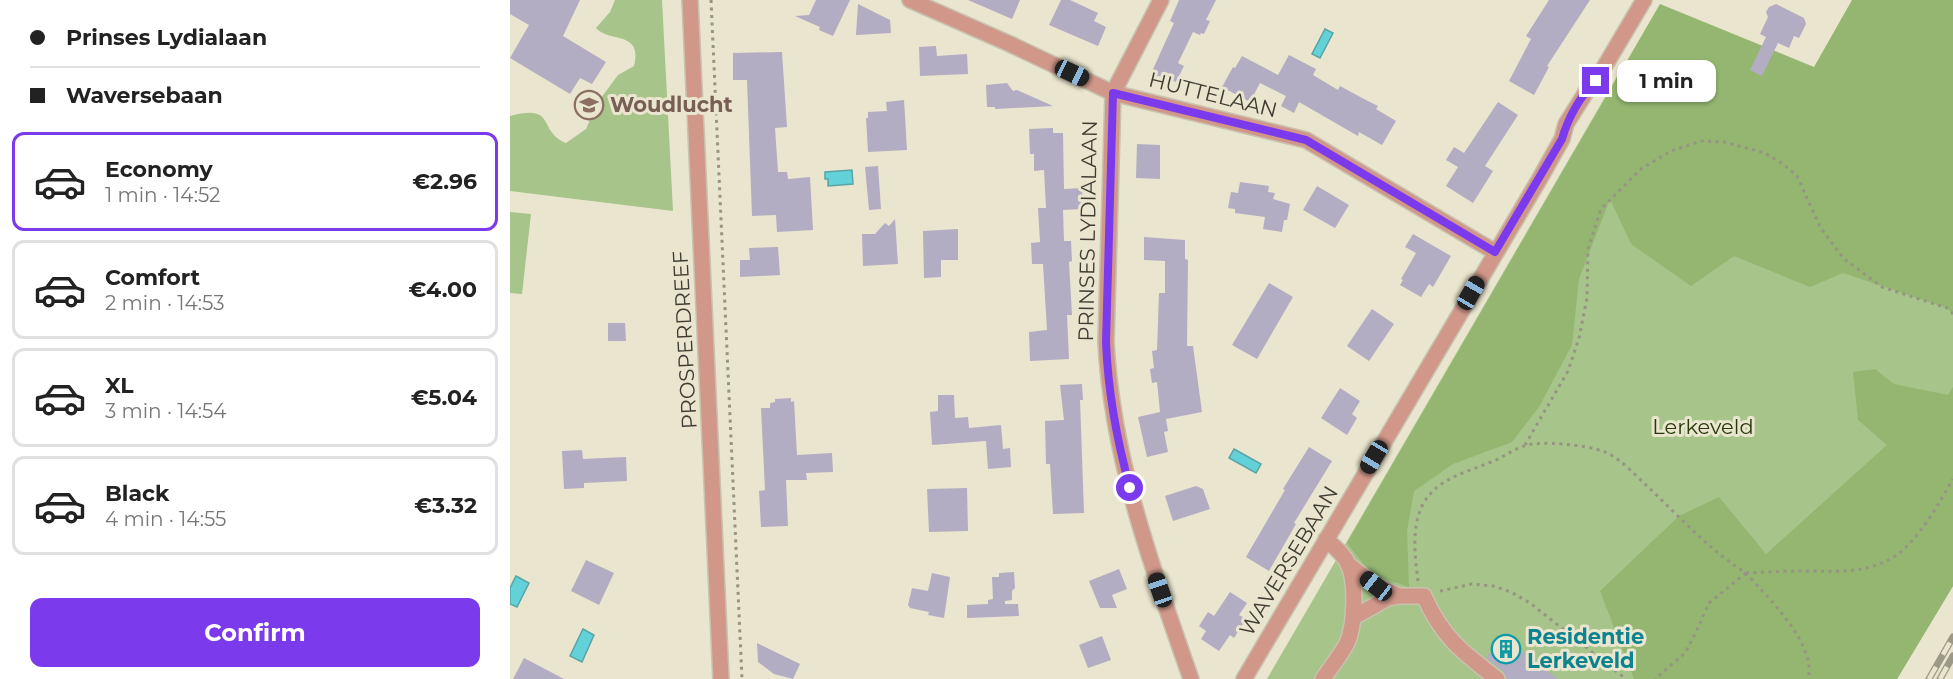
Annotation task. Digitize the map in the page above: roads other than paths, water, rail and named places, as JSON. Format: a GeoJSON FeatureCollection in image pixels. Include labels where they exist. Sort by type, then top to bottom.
{"type":"FeatureCollection","features":[{"type":"Feature","properties":{"kind":"street","name":"PROSPERDREEF"},"geometry":{"type":"LineString","coordinates":[[690,0],[721,679]]}},
{"type":"Feature","properties":{"kind":"street","name":"HUTTELAAN"},"geometry":{"type":"LineString","coordinates":[[910,0],[1113,93],[1306,140],[1495,252]]}},
{"type":"Feature","properties":{"kind":"street","name":"PRINSES LYDIALAAN"},"geometry":{"type":"LineString","coordinates":[[1161,0],[1113,93],[1107,371],[1124,466],[1138,521],[1191,679]]}},
{"type":"Feature","properties":{"kind":"street","name":"WAVERSEBAAN"},"geometry":{"type":"LineString","coordinates":[[1244,679],[1562,139],[1566,124],[1588,89],[1596,81],[1644,0]]}},
{"type":"Feature","properties":{"kind":"street"},"geometry":{"type":"LineString","coordinates":[[1326,539],[1343,555],[1350,566],[1376,586],[1399,596]]}},
{"type":"Feature","properties":{"kind":"street"},"geometry":{"type":"LineString","coordinates":[[1323,679],[1347,642],[1354,617],[1350,566]]}},
{"type":"Feature","properties":{"kind":"street"},"geometry":{"type":"LineString","coordinates":[[1354,617],[1388,598],[1424,596],[1433,618],[1456,647],[1497,679]]}},
{"type":"Feature","properties":{"kind":"water"},"geometry":{"type":"Polygon","coordinates":[[[1325,29],[1333,33],[1320,58],[1312,54],[1325,29]]]}},
{"type":"Feature","properties":{"kind":"water"},"geometry":{"type":"Polygon","coordinates":[[[852,170],[853,184],[828,186],[825,172],[852,170]]]}},
{"type":"Feature","properties":{"kind":"water"},"geometry":{"type":"Polygon","coordinates":[[[1234,449],[1261,464],[1256,473],[1229,458],[1234,449]]]}},
{"type":"Feature","properties":{"kind":"water"},"geometry":{"type":"Polygon","coordinates":[[[516,576],[529,583],[517,607],[510,604],[510,588],[516,576]]]}},
{"type":"Feature","properties":{"kind":"water"},"geometry":{"type":"Polygon","coordinates":[[[583,629],[594,635],[582,662],[570,656],[583,629]]]}},
{"type":"Feature","properties":{"kind":"railway"},"geometry":{"type":"LineString","coordinates":[[1929,679],[1953,637]]}},
{"type":"Feature","properties":{"kind":"railway"},"geometry":{"type":"LineString","coordinates":[[1940,679],[1953,656]]}},
{"type":"Feature","properties":{"kind":"place","name":"Woudlucht"},"geometry":{"type":"Point","coordinates":[589,105]}},
{"type":"Feature","properties":{"kind":"place","name":"Residentie Lerkeveld"},"geometry":{"type":"Point","coordinates":[1506,649]}},
{"type":"Feature","properties":{"kind":"park label","name":"Lerkeveld"},"geometry":{"type":"Point","coordinates":[1703,427]}}]}
